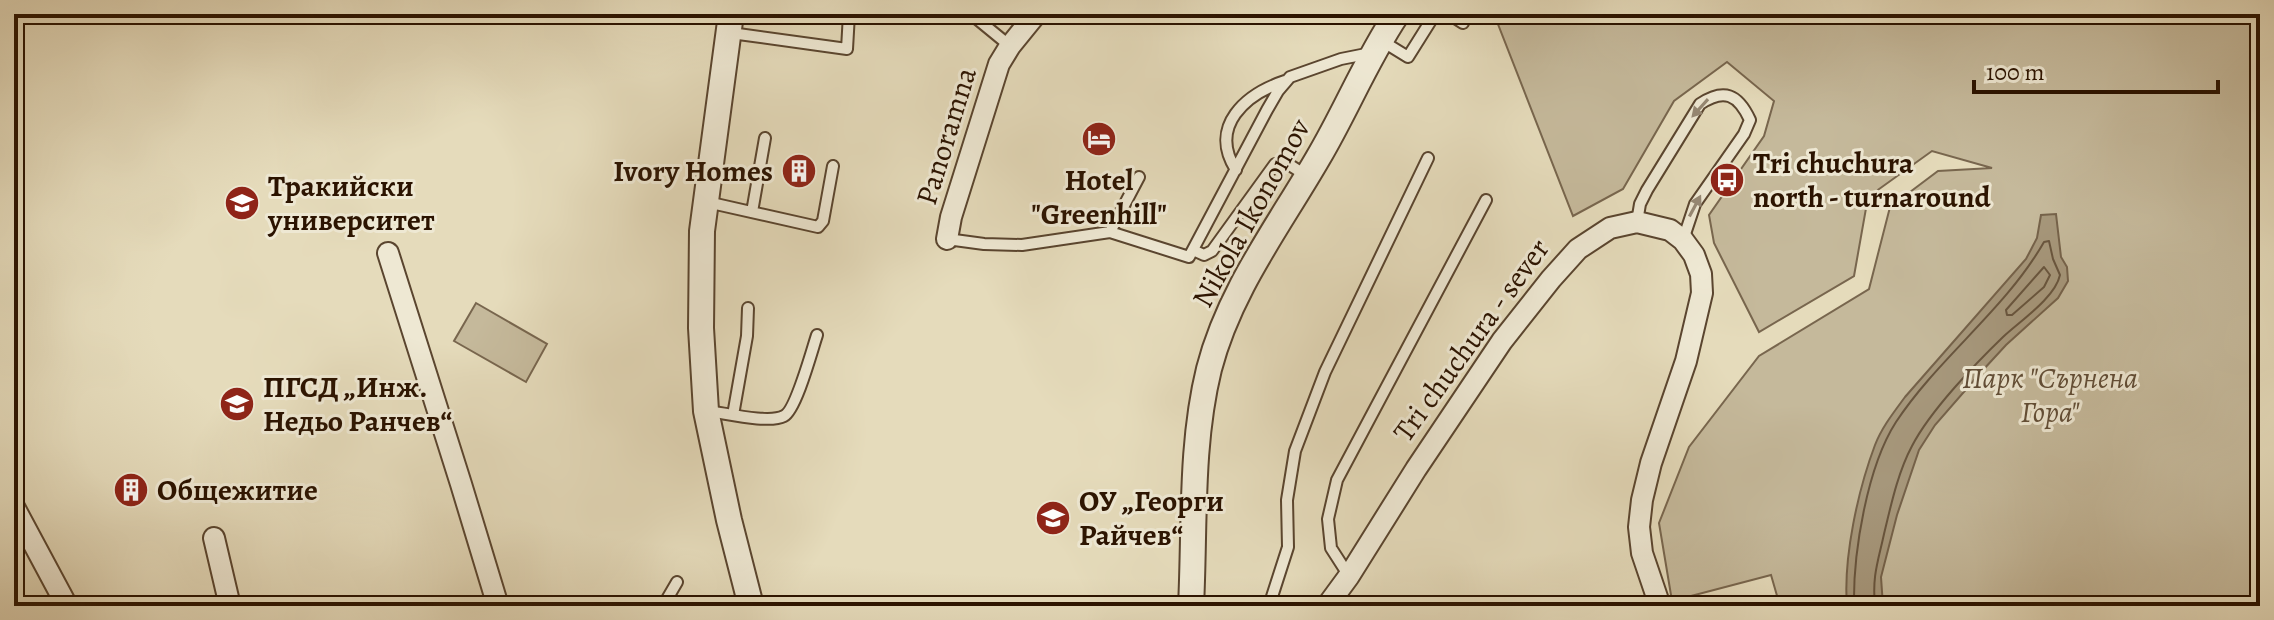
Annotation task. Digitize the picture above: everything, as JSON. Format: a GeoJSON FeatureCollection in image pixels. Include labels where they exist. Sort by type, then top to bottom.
{"type":"FeatureCollection","features":[{"type":"Feature","properties":{"kind":"street","name":"Panoramna"},"geometry":{"type":"LineString","coordinates":[[947,239],[951,217],[999,64],[1036,14]]}},
{"type":"Feature","properties":{"kind":"street","name":"Nikola Ikonomov"},"geometry":{"type":"LineString","coordinates":[[1193,604],[1201,410],[1221,331],[1247,275],[1345,111],[1376,46],[1397,14]]}},
{"type":"Feature","properties":{"kind":"street"},"geometry":{"type":"LineString","coordinates":[[730,23],[702,231],[701,328],[706,411],[751,606]]}},
{"type":"Feature","properties":{"kind":"street"},"geometry":{"type":"LineString","coordinates":[[1637,222],[1670,230],[1683,240],[1694,255],[1701,274],[1702,293],[1686,361],[1651,463],[1642,500],[1639,527],[1642,553],[1660,606]]}},
{"type":"Feature","properties":{"kind":"street","name":"Tri chuchura - sever"},"geometry":{"type":"LineString","coordinates":[[1327,606],[1502,341],[1551,279],[1588,242],[1610,228],[1637,222]]}},
{"type":"Feature","properties":{"kind":"street"},"geometry":{"type":"LineString","coordinates":[[388,253],[498,606]]}},
{"type":"Feature","properties":{"kind":"street"},"geometry":{"type":"LineString","coordinates":[[14,507],[67,606]]}},
{"type":"Feature","properties":{"kind":"street"},"geometry":{"type":"LineString","coordinates":[[214,538],[230,606]]}},
{"type":"Feature","properties":{"kind":"lane"},"geometry":{"type":"LineString","coordinates":[[730,23],[847,49],[849,14]]}},
{"type":"Feature","properties":{"kind":"lane"},"geometry":{"type":"LineString","coordinates":[[971,14],[1010,46]]}},
{"type":"Feature","properties":{"kind":"lane"},"geometry":{"type":"LineString","coordinates":[[1236,170],[1226,144],[1229,129],[1235,116],[1252,96],[1290,77],[1376,46],[1408,57],[1435,14]]}},
{"type":"Feature","properties":{"kind":"lane"},"geometry":{"type":"LineString","coordinates":[[1449,14],[1463,23]]}},
{"type":"Feature","properties":{"kind":"lane"},"geometry":{"type":"LineString","coordinates":[[947,239],[1022,245],[1110,232],[1189,257],[1267,110],[1287,80]]}},
{"type":"Feature","properties":{"kind":"lane"},"geometry":{"type":"LineString","coordinates":[[1637,222],[1640,204],[1647,190],[1700,104],[1713,95],[1724,94],[1736,99],[1750,120],[1744,134],[1695,204],[1683,240]]}},
{"type":"Feature","properties":{"kind":"lane"},"geometry":{"type":"LineString","coordinates":[[752,212],[765,138]]}},
{"type":"Feature","properties":{"kind":"lane"},"geometry":{"type":"LineString","coordinates":[[1269,606],[1288,547],[1287,500],[1295,451],[1325,372],[1428,158]]}},
{"type":"Feature","properties":{"kind":"lane"},"geometry":{"type":"LineString","coordinates":[[1193,250],[1204,255],[1212,251],[1275,164],[1285,162],[1307,176]]}},
{"type":"Feature","properties":{"kind":"lane"},"geometry":{"type":"LineString","coordinates":[[706,202],[812,226],[821,225],[833,166]]}},
{"type":"Feature","properties":{"kind":"lane"},"geometry":{"type":"LineString","coordinates":[[1110,232],[1139,177]]}},
{"type":"Feature","properties":{"kind":"lane"},"geometry":{"type":"LineString","coordinates":[[1349,576],[1331,548],[1328,519],[1337,480],[1486,200]]}},
{"type":"Feature","properties":{"kind":"lane"},"geometry":{"type":"LineString","coordinates":[[733,415],[747,336],[748,308]]}},
{"type":"Feature","properties":{"kind":"lane"},"geometry":{"type":"LineString","coordinates":[[706,411],[773,419],[783,417],[789,412],[817,335]]}},
{"type":"Feature","properties":{"kind":"lane"},"geometry":{"type":"LineString","coordinates":[[663,606],[677,582]]}},
{"type":"Feature","properties":{"kind":"green space","name":"Парк \"Сърнена Гора\""},"geometry":{"type":"Polygon","coordinates":[[[1494,14],[2260,14],[2260,606],[1780,606],[1771,575],[1672,601],[1659,523],[1689,447],[1759,356],[1869,289],[1890,207],[1938,171],[1992,168],[1932,151],[1868,197],[1854,276],[1759,332],[1714,243],[1709,215],[1764,136],[1774,101],[1727,62],[1674,101],[1623,189],[1573,216],[1494,14]]]}},
{"type":"Feature","properties":{"kind":"green space"},"geometry":{"type":"Polygon","coordinates":[[[476,303],[547,344],[526,382],[454,341],[476,303]]]}},
{"type":"Feature","properties":{"kind":"water"},"geometry":{"type":"Polygon","coordinates":[[[2056,214],[2061,257],[2067,267],[2068,281],[2058,298],[1983,370],[1935,425],[1919,450],[1897,515],[1881,577],[1883,606],[1847,606],[1847,567],[1853,524],[1869,463],[1881,432],[1905,397],[2026,259],[2037,238],[2041,215],[2056,214]]]}},
{"type":"Feature","properties":{"kind":"place","name":"Hotel \"Greenhill\""},"geometry":{"type":"Point","coordinates":[1099,139]}},
{"type":"Feature","properties":{"kind":"place","name":"Ivory Homes"},"geometry":{"type":"Point","coordinates":[799,171]}},
{"type":"Feature","properties":{"kind":"place","name":"Tri chuchura north - turnaround"},"geometry":{"type":"Point","coordinates":[1727,180]}},
{"type":"Feature","properties":{"kind":"place","name":"Тракийски университет"},"geometry":{"type":"Point","coordinates":[242,203]}},
{"type":"Feature","properties":{"kind":"place","name":"ПГСД „Инж. Недьо Ранчев“"},"geometry":{"type":"Point","coordinates":[237,404]}},
{"type":"Feature","properties":{"kind":"place","name":"Общежитие"},"geometry":{"type":"Point","coordinates":[131,490]}},
{"type":"Feature","properties":{"kind":"place","name":"ОУ „Георги Райчев“"},"geometry":{"type":"Point","coordinates":[1053,518]}}]}
